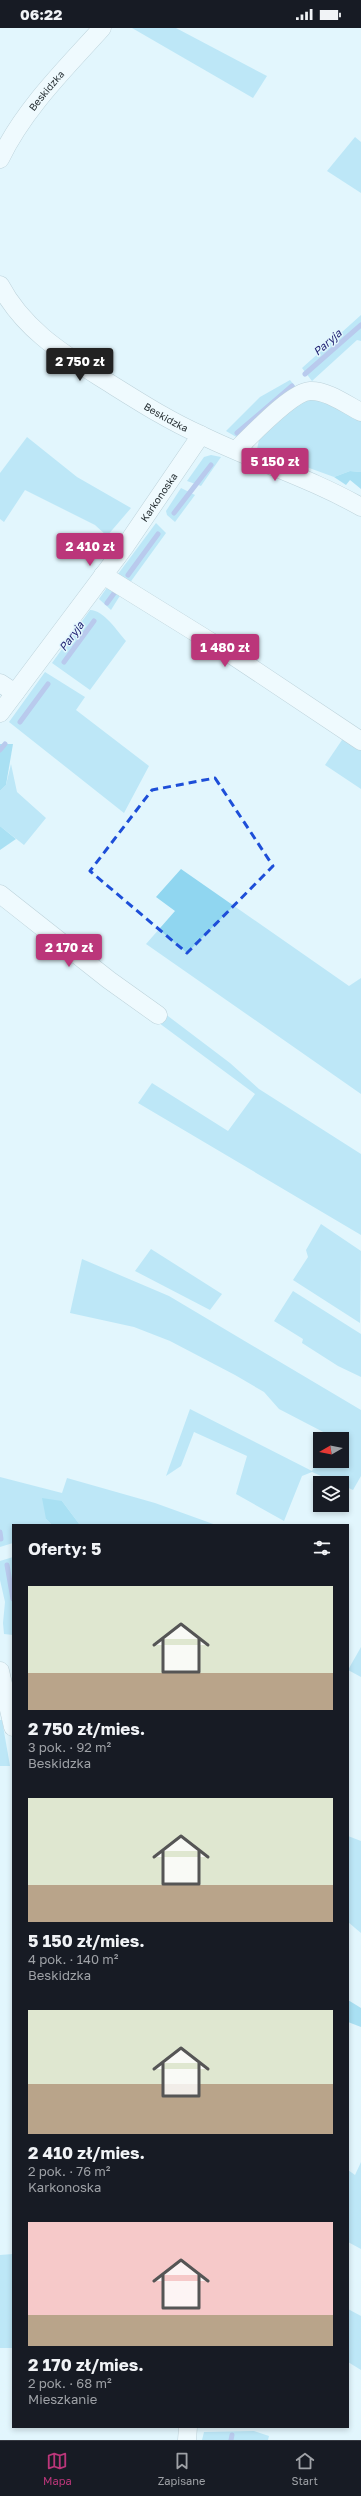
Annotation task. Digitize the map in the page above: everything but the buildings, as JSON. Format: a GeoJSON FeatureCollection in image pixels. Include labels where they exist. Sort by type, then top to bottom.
{"type":"FeatureCollection","features":[{"type":"Feature","properties":{"kind":"street","name":"Beskidzka"},"geometry":{"type":"LineString","coordinates":[[0,159],[7,144],[34,105],[102,28]]}},
{"type":"Feature","properties":{"kind":"street","name":"Beskidzka"},"geometry":{"type":"LineString","coordinates":[[0,285],[7,298],[26,322],[43,339],[151,408],[201,435],[312,480],[361,507]]}},
{"type":"Feature","properties":{"kind":"street"},"geometry":{"type":"LineString","coordinates":[[236,450],[294,398],[310,391],[324,394],[361,412]]}},
{"type":"Feature","properties":{"kind":"street","name":"Karkonoska"},"geometry":{"type":"LineString","coordinates":[[0,713],[103,575],[201,435]]}},
{"type":"Feature","properties":{"kind":"street"},"geometry":{"type":"LineString","coordinates":[[103,575],[232,655],[361,741]]}},
{"type":"Feature","properties":{"kind":"street"},"geometry":{"type":"LineString","coordinates":[[0,682],[15,693]]}},
{"type":"Feature","properties":{"kind":"street"},"geometry":{"type":"LineString","coordinates":[[0,894],[108,980],[158,1015]]}},
{"type":"Feature","properties":{"kind":"street"},"geometry":{"type":"LineString","coordinates":[[0,1671],[12,1723]]}},
{"type":"Feature","properties":{"kind":"street"},"geometry":{"type":"LineString","coordinates":[[187,2440],[188,2428]]}},
{"type":"Feature","properties":{"kind":"highlighted area"},"geometry":{"type":"Polygon","coordinates":[[[215,778],[273,866],[187,953],[90,871],[152,790],[215,778]]]}},
{"type":"Feature","properties":{"kind":"shaded area"},"geometry":{"type":"Polygon","coordinates":[[[132,28],[176,28],[267,76],[253,98],[132,28]]]}},
{"type":"Feature","properties":{"kind":"shaded area"},"geometry":{"type":"Polygon","coordinates":[[[355,137],[361,142],[361,193],[327,171],[355,137]]]}},
{"type":"Feature","properties":{"kind":"shaded area"},"geometry":{"type":"Polygon","coordinates":[[[361,315],[361,341],[357,340],[312,381],[302,368],[361,315]]]}},
{"type":"Feature","properties":{"kind":"shaded area"},"geometry":{"type":"Polygon","coordinates":[[[290,380],[296,387],[238,438],[226,431],[260,397],[290,380]]]}},
{"type":"Feature","properties":{"kind":"shaded area"},"geometry":{"type":"Polygon","coordinates":[[[315,397],[361,420],[361,472],[350,471],[334,477],[257,449],[259,440],[301,401],[315,397]]]}},
{"type":"Feature","properties":{"kind":"shaded area"},"geometry":{"type":"Polygon","coordinates":[[[27,437],[77,477],[131,508],[107,536],[95,525],[25,490],[4,522],[0,519],[0,473],[27,437]]]}},
{"type":"Feature","properties":{"kind":"shaded area"},"geometry":{"type":"Polygon","coordinates":[[[211,455],[221,457],[201,486],[187,481],[204,457],[211,455]]]}},
{"type":"Feature","properties":{"kind":"shaded area"},"geometry":{"type":"Polygon","coordinates":[[[350,471],[361,472],[361,489],[350,480],[346,485],[334,477],[350,471]]]}},
{"type":"Feature","properties":{"kind":"shaded area"},"geometry":{"type":"Polygon","coordinates":[[[181,488],[195,495],[175,522],[167,515],[166,511],[181,488]]]}},
{"type":"Feature","properties":{"kind":"shaded area"},"geometry":{"type":"Polygon","coordinates":[[[156,523],[166,533],[129,584],[118,574],[156,523]]]}},
{"type":"Feature","properties":{"kind":"shaded area"},"geometry":{"type":"Polygon","coordinates":[[[108,586],[121,594],[111,610],[99,599],[108,586]]]}},
{"type":"Feature","properties":{"kind":"shaded area"},"geometry":{"type":"Polygon","coordinates":[[[90,610],[100,613],[105,617],[126,641],[90,690],[52,663],[90,610]]]}},
{"type":"Feature","properties":{"kind":"shaded area"},"geometry":{"type":"Polygon","coordinates":[[[45,672],[85,697],[76,710],[149,766],[124,813],[9,722],[45,672]]]}},
{"type":"Feature","properties":{"kind":"shaded area"},"geometry":{"type":"Polygon","coordinates":[[[344,737],[361,747],[361,789],[325,765],[344,737]]]}},
{"type":"Feature","properties":{"kind":"shaded area"},"geometry":{"type":"Polygon","coordinates":[[[0,744],[13,744],[6,785],[0,791],[0,744]]]}},
{"type":"Feature","properties":{"kind":"shaded area"},"geometry":{"type":"Polygon","coordinates":[[[11,764],[17,792],[46,818],[24,845],[0,826],[0,791],[6,785],[11,764]]]}},
{"type":"Feature","properties":{"kind":"shaded area"},"geometry":{"type":"Polygon","coordinates":[[[0,826],[16,839],[0,850],[0,826]]]}},
{"type":"Feature","properties":{"kind":"shaded area"},"geometry":{"type":"Polygon","coordinates":[[[181,869],[349,986],[361,978],[361,1094],[146,944],[175,911],[156,897],[181,869]]]}},
{"type":"Feature","properties":{"kind":"shaded area"},"geometry":{"type":"Polygon","coordinates":[[[164,1013],[230,1063],[259,1089],[361,1154],[361,1235],[138,1103],[152,1083],[228,1131],[255,1094],[159,1023],[164,1013]]]}},
{"type":"Feature","properties":{"kind":"shaded area"},"geometry":{"type":"Polygon","coordinates":[[[321,1224],[361,1251],[360,1323],[293,1280],[308,1257],[306,1250],[321,1224]]]}},
{"type":"Feature","properties":{"kind":"shaded area"},"geometry":{"type":"Polygon","coordinates":[[[151,1249],[222,1294],[210,1310],[135,1271],[151,1249]]]}},
{"type":"Feature","properties":{"kind":"shaded area"},"geometry":{"type":"Polygon","coordinates":[[[82,1259],[169,1296],[361,1410],[361,1476],[353,1490],[349,1488],[349,1476],[321,1476],[312,1472],[302,1476],[284,1521],[236,1494],[247,1456],[194,1432],[181,1466],[166,1476],[190,1409],[312,1471],[314,1468],[349,1468],[349,1432],[323,1432],[279,1409],[264,1392],[170,1341],[134,1327],[70,1313],[82,1259]]]}},
{"type":"Feature","properties":{"kind":"shaded area"},"geometry":{"type":"Polygon","coordinates":[[[293,1291],[361,1334],[361,1377],[338,1366],[302,1343],[303,1339],[274,1321],[293,1291]]]}},
{"type":"Feature","properties":{"kind":"shaded area"},"geometry":{"type":"Polygon","coordinates":[[[0,1477],[62,1493],[67,1478],[155,1503],[213,1524],[79,1524],[62,1501],[46,1519],[51,1524],[12,1524],[12,1543],[0,1547],[0,1477]]]}},
{"type":"Feature","properties":{"kind":"shaded area"},"geometry":{"type":"Polygon","coordinates":[[[42,1498],[62,1501],[79,1524],[51,1524],[46,1519],[42,1498]]]}},
{"type":"Feature","properties":{"kind":"shaded area"},"geometry":{"type":"Polygon","coordinates":[[[12,1557],[12,1635],[4,1634],[3,1623],[5,1602],[0,1580],[0,1561],[12,1557]]]}},
{"type":"Feature","properties":{"kind":"shaded area"},"geometry":{"type":"Polygon","coordinates":[[[361,1647],[361,1677],[349,1671],[361,1647]]]}},
{"type":"Feature","properties":{"kind":"shaded area"},"geometry":{"type":"Polygon","coordinates":[[[0,1720],[2,1720],[10,1766],[0,1766],[0,1720]]]}},
{"type":"Feature","properties":{"kind":"shaded area"},"geometry":{"type":"Polygon","coordinates":[[[349,1836],[361,1841],[361,1933],[349,1923],[349,1836]]]}},
{"type":"Feature","properties":{"kind":"shaded area"},"geometry":{"type":"Polygon","coordinates":[[[349,2001],[361,2008],[361,2027],[349,2022],[349,2001]]]}},
{"type":"Feature","properties":{"kind":"shaded area"},"geometry":{"type":"Polygon","coordinates":[[[361,2162],[361,2249],[349,2243],[349,2171],[355,2175],[361,2162]]]}},
{"type":"Feature","properties":{"kind":"shaded area"},"geometry":{"type":"Polygon","coordinates":[[[12,2254],[12,2348],[0,2348],[0,2255],[12,2254]]]}},
{"type":"Feature","properties":{"kind":"shaded area"},"geometry":{"type":"Polygon","coordinates":[[[349,2310],[361,2316],[361,2370],[349,2363],[349,2310]]]}},
{"type":"Feature","properties":{"kind":"shaded area"},"geometry":{"type":"Polygon","coordinates":[[[254,2431],[269,2436],[268,2440],[202,2440],[204,2432],[254,2431]]]}},
{"type":"Feature","properties":{"kind":"waterway","name":"Paryja"},"geometry":{"type":"LineString","coordinates":[[305,374],[361,325]]}},
{"type":"Feature","properties":{"kind":"waterway","name":"Paryja"},"geometry":{"type":"LineString","coordinates":[[237,433],[292,386]]}},
{"type":"Feature","properties":{"kind":"waterway","name":"Paryja"},"geometry":{"type":"LineString","coordinates":[[174,513],[211,465]]}},
{"type":"Feature","properties":{"kind":"waterway","name":"Paryja"},"geometry":{"type":"LineString","coordinates":[[128,575],[158,534]]}},
{"type":"Feature","properties":{"kind":"waterway","name":"Paryja"},"geometry":{"type":"LineString","coordinates":[[107,603],[115,592]]}},
{"type":"Feature","properties":{"kind":"waterway","name":"Paryja"},"geometry":{"type":"LineString","coordinates":[[64,662],[94,621]]}},
{"type":"Feature","properties":{"kind":"waterway","name":"Paryja"},"geometry":{"type":"LineString","coordinates":[[20,722],[48,684]]}},
{"type":"Feature","properties":{"kind":"waterway","name":"Paryja"},"geometry":{"type":"LineString","coordinates":[[0,750],[5,744]]}},
{"type":"Feature","properties":{"kind":"waterway","name":"Paryja"},"geometry":{"type":"LineString","coordinates":[[0,1532],[1,1539]]}},
{"type":"Feature","properties":{"kind":"waterway","name":"Paryja"},"geometry":{"type":"LineString","coordinates":[[7,1565],[12,1593]]}},
{"type":"Feature","properties":{"kind":"waterway","name":"Paryja"},"geometry":{"type":"LineString","coordinates":[[231,2440],[232,2435]]}}]}
